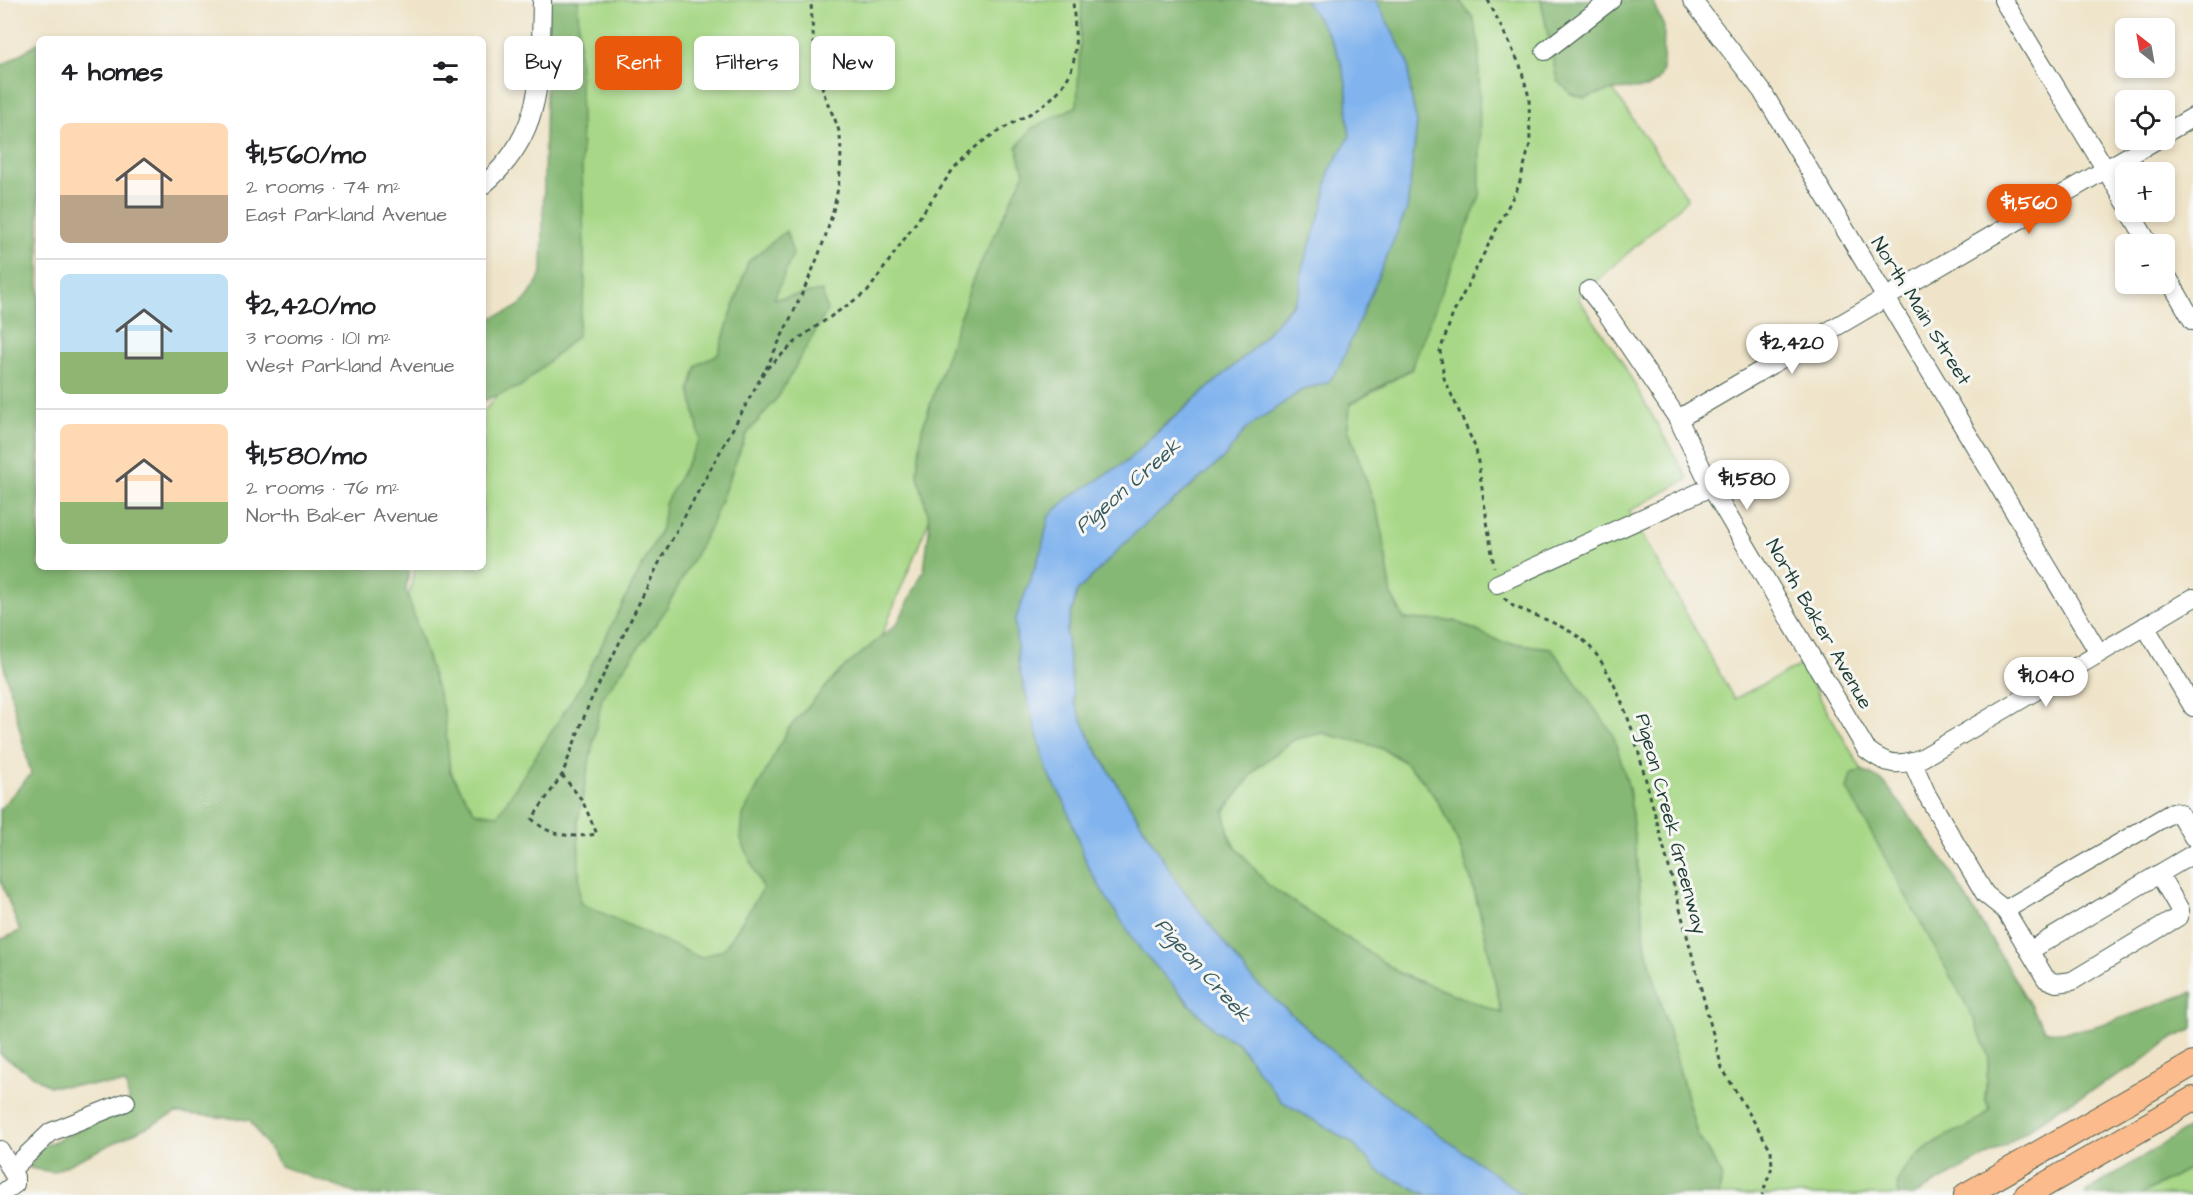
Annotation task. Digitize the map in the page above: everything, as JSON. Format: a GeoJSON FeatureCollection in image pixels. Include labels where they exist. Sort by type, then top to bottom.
{"type":"FeatureCollection","features":[{"type":"Feature","properties":{"kind":"main road"},"geometry":{"type":"LineString","coordinates":[[1966,1195],[2193,1064]]}},
{"type":"Feature","properties":{"kind":"main road"},"geometry":{"type":"LineString","coordinates":[[2027,1195],[2193,1099]]}},
{"type":"Feature","properties":{"kind":"street"},"geometry":{"type":"LineString","coordinates":[[486,182],[516,151],[531,122],[538,92],[542,0]]}},
{"type":"Feature","properties":{"kind":"street"},"geometry":{"type":"LineString","coordinates":[[1545,51],[1611,0]]}},
{"type":"Feature","properties":{"kind":"street","name":"North Main Street"},"geometry":{"type":"LineString","coordinates":[[1692,0],[1762,91],[2099,653]]}},
{"type":"Feature","properties":{"kind":"street"},"geometry":{"type":"LineString","coordinates":[[2003,0],[2062,101],[2115,184]]}},
{"type":"Feature","properties":{"kind":"street"},"geometry":{"type":"LineString","coordinates":[[2175,128],[2193,117]]}},
{"type":"Feature","properties":{"kind":"street"},"geometry":{"type":"LineString","coordinates":[[1678,419],[2139,150]]}},
{"type":"Feature","properties":{"kind":"street","name":"North Baker Avenue"},"geometry":{"type":"LineString","coordinates":[[1589,290],[1678,419],[1711,487],[1866,749],[1884,762],[1902,764],[1912,761]]}},
{"type":"Feature","properties":{"kind":"street"},"geometry":{"type":"LineString","coordinates":[[2175,290],[2193,321]]}},
{"type":"Feature","properties":{"kind":"street"},"geometry":{"type":"LineString","coordinates":[[1497,584],[1711,487]]}},
{"type":"Feature","properties":{"kind":"street"},"geometry":{"type":"LineString","coordinates":[[2159,874],[2180,910],[2178,917],[2072,981],[2056,983],[2046,979],[2005,910],[1985,894],[1927,795],[1912,761],[1975,728],[2193,598]]}},
{"type":"Feature","properties":{"kind":"street"},"geometry":{"type":"LineString","coordinates":[[2145,626],[2193,707]]}},
{"type":"Feature","properties":{"kind":"street"},"geometry":{"type":"LineString","coordinates":[[2005,910],[2173,812],[2179,813],[2193,837]]}},
{"type":"Feature","properties":{"kind":"street"},"geometry":{"type":"LineString","coordinates":[[2029,951],[2193,854]]}},
{"type":"Feature","properties":{"kind":"street"},"geometry":{"type":"LineString","coordinates":[[11,1170],[51,1132],[126,1102]]}},
{"type":"Feature","properties":{"kind":"street"},"geometry":{"type":"LineString","coordinates":[[0,1150],[11,1170],[15,1184],[0,1195]]}},
{"type":"Feature","properties":{"kind":"path"},"geometry":{"type":"LineString","coordinates":[[562,775],[582,800],[594,820],[597,834],[576,837],[559,835],[540,827],[532,819],[562,775],[589,704],[660,561],[765,370],[826,237],[834,207],[841,148],[839,133],[818,70],[811,0]]}},
{"type":"Feature","properties":{"kind":"path"},"geometry":{"type":"LineString","coordinates":[[765,370],[801,337],[835,317],[868,291],[947,177],[967,154],[982,142],[1042,107],[1059,91],[1071,72],[1074,44],[1073,0]]}},
{"type":"Feature","properties":{"kind":"path","name":"Pigeon Creek Greenway"},"geometry":{"type":"LineString","coordinates":[[1488,0],[1520,65],[1529,97],[1530,144],[1519,185],[1453,314],[1440,351],[1444,378],[1476,449],[1497,584],[1503,597],[1513,606],[1578,636],[1594,652],[1622,701],[1634,735],[1722,1068],[1771,1150],[1772,1167],[1762,1195]]}},
{"type":"Feature","properties":{"kind":"green space"},"geometry":{"type":"Polygon","coordinates":[[[548,0],[578,0],[579,36],[547,36],[548,0]]]}},
{"type":"Feature","properties":{"kind":"green space"},"geometry":{"type":"Polygon","coordinates":[[[572,0],[1120,0],[1127,39],[751,953],[679,991],[467,821],[404,620],[414,570],[486,570],[486,409],[565,320],[570,90],[583,90],[583,36],[571,36],[572,0]]]}},
{"type":"Feature","properties":{"kind":"green space"},"geometry":{"type":"Polygon","coordinates":[[[1082,0],[1304,0],[1325,29],[1344,71],[1350,136],[1329,172],[1323,206],[1302,268],[1300,291],[1294,302],[1250,352],[1161,428],[1126,462],[1069,498],[1049,516],[1042,548],[1015,621],[1019,669],[1048,773],[1065,803],[1088,867],[1185,1000],[1215,1031],[1237,1042],[1281,1101],[1351,1142],[1381,1173],[1428,1195],[360,1195],[280,1166],[250,1120],[176,1113],[53,1172],[29,1168],[41,1147],[130,1108],[126,1084],[49,1086],[0,1054],[0,940],[20,931],[0,879],[0,809],[31,774],[0,651],[0,67],[36,44],[36,570],[409,570],[406,590],[444,712],[450,772],[475,812],[498,815],[580,687],[662,527],[665,504],[700,439],[690,389],[697,365],[718,354],[748,262],[786,231],[793,254],[774,299],[822,291],[827,311],[778,397],[746,435],[711,526],[663,614],[602,698],[578,820],[580,903],[701,958],[724,949],[763,889],[741,839],[743,815],[788,729],[840,671],[897,624],[924,570],[930,522],[917,472],[922,429],[973,279],[1024,174],[1017,147],[1032,128],[1077,106],[1082,0]]]}},
{"type":"Feature","properties":{"kind":"green space"},"geometry":{"type":"Polygon","coordinates":[[[1376,0],[1459,0],[1473,18],[1479,43],[1480,196],[1411,369],[1350,404],[1348,428],[1380,520],[1392,596],[1404,619],[1455,621],[1501,642],[1551,648],[1613,734],[1629,788],[1646,949],[1697,1134],[1722,1175],[1719,1195],[1523,1195],[1369,1084],[1252,979],[1177,882],[1093,744],[1074,702],[1066,633],[1077,592],[1135,533],[1223,459],[1247,428],[1302,390],[1328,382],[1407,209],[1417,123],[1411,96],[1408,62],[1376,0]],[[1323,733],[1295,739],[1257,768],[1224,811],[1230,840],[1268,885],[1401,974],[1502,1013],[1467,867],[1452,830],[1434,796],[1412,769],[1385,750],[1323,733]]]}},
{"type":"Feature","properties":{"kind":"green space"},"geometry":{"type":"Polygon","coordinates":[[[1459,0],[1541,0],[1557,80],[1584,98],[1613,90],[1688,199],[1578,298],[1619,357],[1688,479],[1629,511],[1734,699],[1801,665],[1862,770],[1851,775],[1975,1021],[1989,1058],[1985,1098],[1990,1109],[1983,1119],[1936,1142],[1897,1182],[1899,1195],[1719,1195],[1722,1175],[1697,1134],[1646,949],[1629,788],[1551,648],[1501,642],[1455,621],[1404,619],[1392,596],[1380,520],[1348,428],[1350,405],[1412,369],[1473,18],[1459,0]]]}},
{"type":"Feature","properties":{"kind":"green space"},"geometry":{"type":"Polygon","coordinates":[[[1541,0],[1652,0],[1664,27],[1663,70],[1658,81],[1647,88],[1613,90],[1584,98],[1571,94],[1557,80],[1541,0]]]}},
{"type":"Feature","properties":{"kind":"green space"},"geometry":{"type":"Polygon","coordinates":[[[546,90],[580,90],[585,288],[577,336],[521,386],[486,400],[486,319],[520,305],[532,292],[542,271],[546,90]]]}},
{"type":"Feature","properties":{"kind":"green space"},"geometry":{"type":"Polygon","coordinates":[[[1323,733],[1385,750],[1412,769],[1434,797],[1452,830],[1467,867],[1502,1014],[1401,974],[1267,885],[1230,839],[1224,811],[1257,768],[1295,739],[1323,733]]]}},
{"type":"Feature","properties":{"kind":"green space"},"geometry":{"type":"Polygon","coordinates":[[[1862,770],[1884,782],[1946,864],[2045,1030],[2059,1032],[2096,1026],[2193,992],[2193,1029],[2170,1040],[2134,1067],[2061,1107],[2005,1146],[1914,1195],[1899,1195],[1897,1182],[1909,1164],[1931,1145],[1979,1120],[1990,1109],[1985,1098],[1989,1058],[1975,1021],[1847,789],[1851,775],[1862,770]]]}},
{"type":"Feature","properties":{"kind":"green space"},"geometry":{"type":"Polygon","coordinates":[[[2193,1125],[2193,1166],[2140,1195],[2085,1195],[2086,1192],[2193,1125]]]}},
{"type":"Feature","properties":{"kind":"green space"},"geometry":{"type":"Polygon","coordinates":[[[2193,1166],[2193,1195],[2140,1195],[2193,1166]]]}},
{"type":"Feature","properties":{"kind":"water","name":"Pigeon Creek"},"geometry":{"type":"Polygon","coordinates":[[[1304,0],[1376,0],[1408,62],[1411,96],[1417,123],[1407,209],[1339,368],[1328,382],[1302,390],[1247,428],[1223,459],[1135,533],[1077,592],[1066,633],[1074,702],[1093,745],[1177,882],[1252,979],[1369,1084],[1523,1195],[1428,1195],[1381,1173],[1351,1142],[1281,1101],[1237,1042],[1215,1031],[1140,949],[1109,902],[1088,867],[1065,803],[1048,773],[1019,669],[1015,621],[1042,548],[1049,516],[1069,498],[1126,462],[1250,352],[1294,303],[1300,291],[1302,268],[1323,206],[1329,172],[1350,136],[1344,71],[1325,29],[1304,0]]]}}]}
